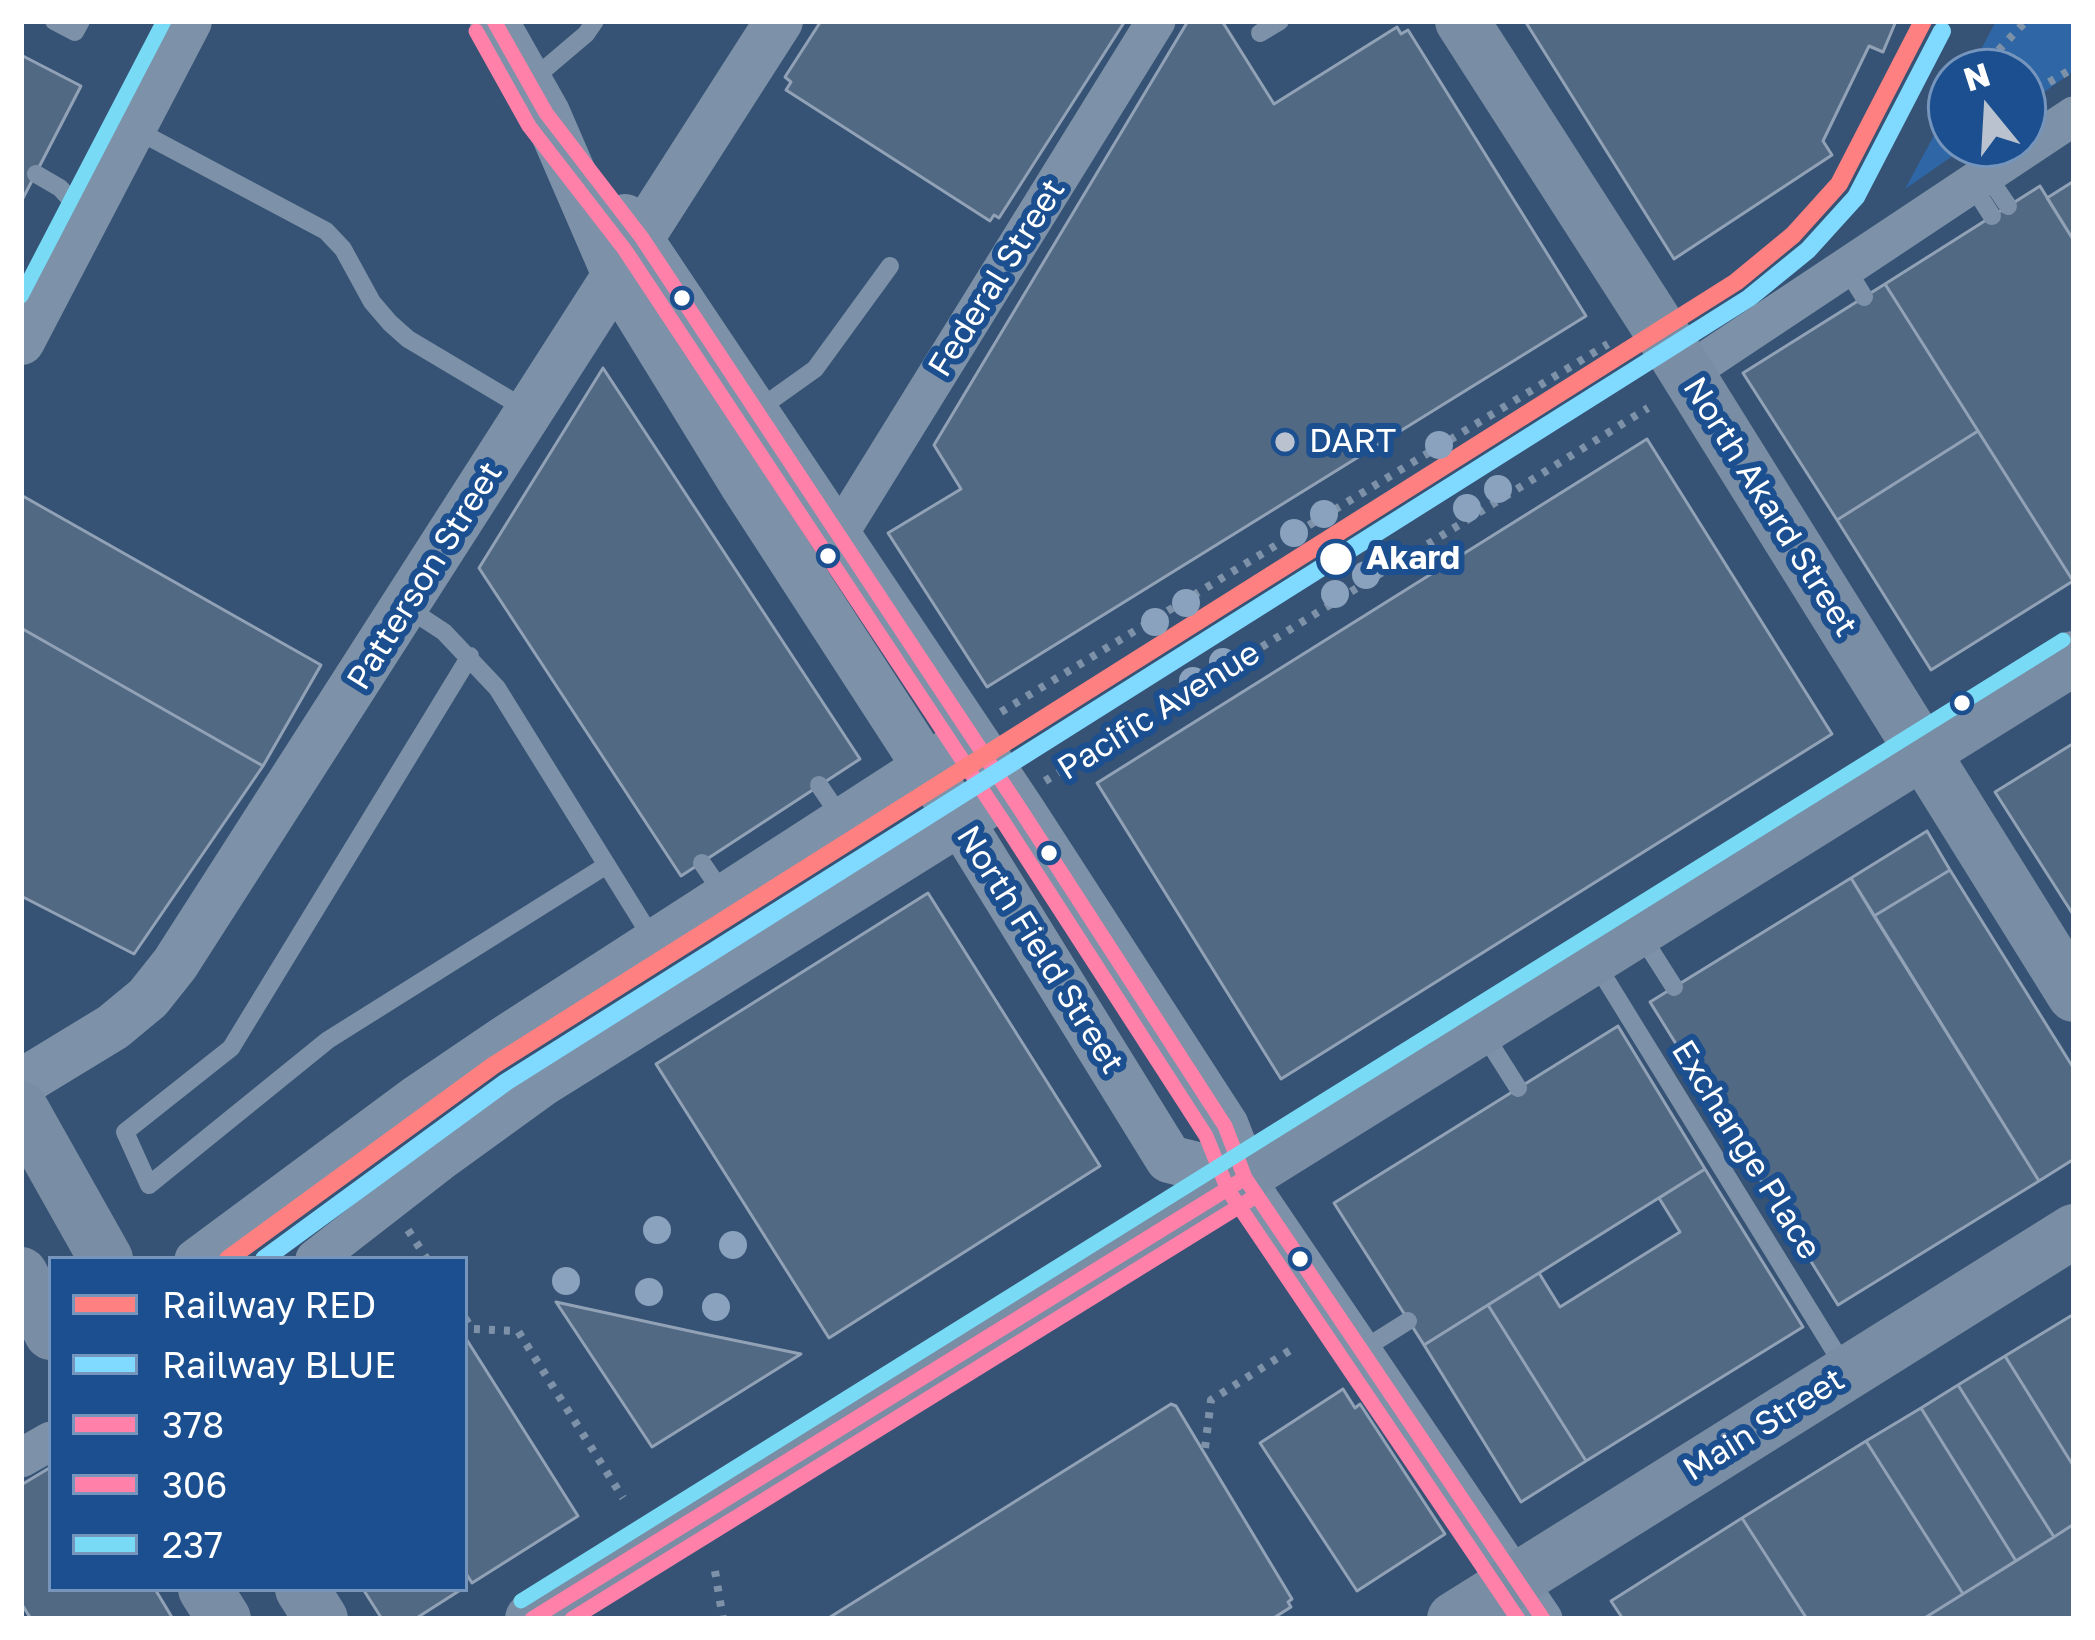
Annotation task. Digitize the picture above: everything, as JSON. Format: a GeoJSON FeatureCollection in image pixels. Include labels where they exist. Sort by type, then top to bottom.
{"type":"FeatureCollection","features":[{"type":"Feature","properties":{"kind":"main road","name":"North Akard Street"},"geometry":{"type":"LineString","coordinates":[[1462,21],[1667,391],[1922,753],[2074,995]]}},
{"type":"Feature","properties":{"kind":"main road"},"geometry":{"type":"LineString","coordinates":[[532,1619],[2074,658]]}},
{"type":"Feature","properties":{"kind":"main road"},"geometry":{"type":"LineString","coordinates":[[21,1108],[104,1256]]}},
{"type":"Feature","properties":{"kind":"main road","name":"Main Street"},"geometry":{"type":"LineString","coordinates":[[1454,1619],[1530,1600],[1847,1372],[2074,1231]]}},
{"type":"Feature","properties":{"kind":"main road"},"geometry":{"type":"LineString","coordinates":[[21,1274],[48,1327]]}},
{"type":"Feature","properties":{"kind":"main road"},"geometry":{"type":"LineString","coordinates":[[207,1592],[224,1619]]}},
{"type":"Feature","properties":{"kind":"main road"},"geometry":{"type":"LineString","coordinates":[[304,1592],[321,1619]]}},
{"type":"Feature","properties":{"kind":"street"},"geometry":{"type":"LineString","coordinates":[[21,340],[188,21]]}},
{"type":"Feature","properties":{"kind":"street","name":"North Field Street"},"geometry":{"type":"LineString","coordinates":[[494,21],[630,257],[745,487],[924,763],[1169,1159],[1245,1178]]}},
{"type":"Feature","properties":{"kind":"street","name":"Patterson Street"},"geometry":{"type":"LineString","coordinates":[[21,1083],[113,1027],[148,998],[176,964],[779,21]]}},
{"type":"Feature","properties":{"kind":"street","name":"Federal Street"},"geometry":{"type":"LineString","coordinates":[[838,535],[1156,21]]}},
{"type":"Feature","properties":{"kind":"street"},"geometry":{"type":"LineString","coordinates":[[1667,391],[1855,282],[1977,177],[2074,116]]}},
{"type":"Feature","properties":{"kind":"street","name":"North Field Street"},"geometry":{"type":"LineString","coordinates":[[630,257],[756,411],[1225,1126],[1245,1178],[1530,1600]]}},
{"type":"Feature","properties":{"kind":"street"},"geometry":{"type":"LineString","coordinates":[[198,1256],[414,1096],[652,938],[712,877],[830,801],[924,763],[970,734]]}},
{"type":"Feature","properties":{"kind":"street"},"geometry":{"type":"LineString","coordinates":[[319,1256],[545,1086],[1011,795]]}},
{"type":"Feature","properties":{"kind":"street"},"geometry":{"type":"LineString","coordinates":[[21,1458],[48,1443]]}},
{"type":"Feature","properties":{"kind":"lane"},"geometry":{"type":"LineString","coordinates":[[54,21],[75,32],[81,21]]}},
{"type":"Feature","properties":{"kind":"lane"},"geometry":{"type":"LineString","coordinates":[[538,98],[595,21]]}},
{"type":"Feature","properties":{"kind":"lane"},"geometry":{"type":"LineString","coordinates":[[1260,33],[1280,21]]}},
{"type":"Feature","properties":{"kind":"lane"},"geometry":{"type":"LineString","coordinates":[[132,128],[326,231],[343,249],[372,302],[399,331],[529,411]]}},
{"type":"Feature","properties":{"kind":"lane"},"geometry":{"type":"LineString","coordinates":[[36,174],[60,188],[86,216]]}},
{"type":"Feature","properties":{"kind":"lane"},"geometry":{"type":"LineString","coordinates":[[1977,177],[2000,211]]}},
{"type":"Feature","properties":{"kind":"lane"},"geometry":{"type":"LineString","coordinates":[[756,411],[815,369],[890,266]]}},
{"type":"Feature","properties":{"kind":"lane"},"geometry":{"type":"LineString","coordinates":[[397,621],[444,632],[497,688],[652,938]]}},
{"type":"Feature","properties":{"kind":"lane"},"geometry":{"type":"LineString","coordinates":[[470,656],[231,1048],[125,1132],[149,1185],[328,1040],[607,865]]}},
{"type":"Feature","properties":{"kind":"lane"},"geometry":{"type":"LineString","coordinates":[[1639,931],[1674,987]]}},
{"type":"Feature","properties":{"kind":"lane","name":"Exchange Place"},"geometry":{"type":"LineString","coordinates":[[1593,959],[1847,1372]]}},
{"type":"Feature","properties":{"kind":"lane"},"geometry":{"type":"LineString","coordinates":[[1481,1030],[1518,1088]]}},
{"type":"Feature","properties":{"kind":"lane"},"geometry":{"type":"LineString","coordinates":[[1362,1350],[1408,1321]]}},
{"type":"Feature","properties":{"kind":"path"},"geometry":{"type":"LineString","coordinates":[[2001,48],[2026,21]]}},
{"type":"Feature","properties":{"kind":"path"},"geometry":{"type":"LineString","coordinates":[[970,734],[1048,682],[1608,344]]}},
{"type":"Feature","properties":{"kind":"path","name":"Pacific Avenue"},"geometry":{"type":"LineString","coordinates":[[1011,795],[1034,788],[1667,391]]}},
{"type":"Feature","properties":{"kind":"path"},"geometry":{"type":"LineString","coordinates":[[468,1323],[472,1329],[518,1330],[623,1498]]}},
{"type":"Feature","properties":{"kind":"path"},"geometry":{"type":"LineString","coordinates":[[1205,1448],[1211,1400],[1297,1346]]}},
{"type":"Feature","properties":{"kind":"path"},"geometry":{"type":"LineString","coordinates":[[715,1571],[723,1619]]}},
{"type":"Feature","properties":{"kind":"shaded area"},"geometry":{"type":"Polygon","coordinates":[[[1996,21],[2074,21],[2074,71],[2047,90],[2047,48],[1982,48],[1996,21]]]}},
{"type":"Feature","properties":{"kind":"shaded area"},"geometry":{"type":"Polygon","coordinates":[[[1927,148],[1927,168],[1935,168],[1905,189],[1927,148]]]}},
{"type":"Feature","properties":{"kind":"building"},"geometry":{"type":"Polygon","coordinates":[[[821,21],[1125,21],[999,218],[994,215],[990,221],[786,90],[791,82],[785,77],[821,21]]]}},
{"type":"Feature","properties":{"kind":"building"},"geometry":{"type":"Polygon","coordinates":[[[1188,21],[1222,21],[1274,104],[1397,27],[1401,34],[1408,30],[1586,316],[987,687],[888,533],[961,489],[934,445],[1188,21]]]}},
{"type":"Feature","properties":{"kind":"building"},"geometry":{"type":"Polygon","coordinates":[[[1525,21],[1896,21],[1883,52],[1869,46],[1823,141],[1832,155],[1674,259],[1525,21]]]}},
{"type":"Feature","properties":{"kind":"building"},"geometry":{"type":"Polygon","coordinates":[[[21,55],[81,86],[21,202],[21,55]]]}},
{"type":"Feature","properties":{"kind":"building"},"geometry":{"type":"Polygon","coordinates":[[[2074,181],[2074,241],[2047,198],[2074,181]]]}},
{"type":"Feature","properties":{"kind":"building"},"geometry":{"type":"Polygon","coordinates":[[[2040,186],[2074,241],[2073,581],[1885,284],[2040,186]]]}},
{"type":"Feature","properties":{"kind":"building"},"geometry":{"type":"Polygon","coordinates":[[[1885,284],[1978,431],[1837,520],[1743,373],[1885,284]]]}},
{"type":"Feature","properties":{"kind":"building"},"geometry":{"type":"Polygon","coordinates":[[[603,368],[860,759],[681,876],[479,568],[603,368]]]}},
{"type":"Feature","properties":{"kind":"building"},"geometry":{"type":"Polygon","coordinates":[[[1978,431],[2073,581],[1931,670],[1837,520],[1978,431]]]}},
{"type":"Feature","properties":{"kind":"building"},"geometry":{"type":"Polygon","coordinates":[[[1647,439],[1832,734],[1281,1079],[1097,783],[1647,439]]]}},
{"type":"Feature","properties":{"kind":"building"},"geometry":{"type":"Polygon","coordinates":[[[21,495],[321,665],[263,766],[21,628],[21,495]]]}},
{"type":"Feature","properties":{"kind":"building"},"geometry":{"type":"Polygon","coordinates":[[[21,628],[263,766],[134,954],[21,896],[21,628]]]}},
{"type":"Feature","properties":{"kind":"building"},"geometry":{"type":"Polygon","coordinates":[[[2074,743],[2074,916],[1995,792],[2074,743]]]}},
{"type":"Feature","properties":{"kind":"building"},"geometry":{"type":"Polygon","coordinates":[[[1927,831],[1950,870],[1874,916],[1851,878],[1927,831]]]}},
{"type":"Feature","properties":{"kind":"building"},"geometry":{"type":"Polygon","coordinates":[[[1950,870],[2074,1069],[2074,1159],[2039,1181],[1874,916],[1950,870]]]}},
{"type":"Feature","properties":{"kind":"building"},"geometry":{"type":"Polygon","coordinates":[[[1851,878],[2039,1181],[1838,1305],[1650,1002],[1851,878]]]}},
{"type":"Feature","properties":{"kind":"building"},"geometry":{"type":"Polygon","coordinates":[[[928,893],[1100,1166],[829,1338],[656,1064],[928,893]]]}},
{"type":"Feature","properties":{"kind":"building"},"geometry":{"type":"Polygon","coordinates":[[[1618,1026],[1705,1169],[1424,1345],[1334,1203],[1618,1026]]]}},
{"type":"Feature","properties":{"kind":"building"},"geometry":{"type":"Polygon","coordinates":[[[1705,1169],[1803,1327],[1586,1461],[1488,1305],[1539,1273],[1560,1307],[1680,1232],[1659,1198],[1705,1169]]]}},
{"type":"Feature","properties":{"kind":"building"},"geometry":{"type":"Polygon","coordinates":[[[556,1302],[699,1333],[801,1354],[652,1447],[556,1302]]]}},
{"type":"Feature","properties":{"kind":"building"},"geometry":{"type":"Polygon","coordinates":[[[1488,1305],[1586,1461],[1521,1502],[1424,1345],[1488,1305]]]}},
{"type":"Feature","properties":{"kind":"building"},"geometry":{"type":"Polygon","coordinates":[[[2074,1314],[2074,1467],[2005,1356],[2074,1314]]]}},
{"type":"Feature","properties":{"kind":"building"},"geometry":{"type":"Polygon","coordinates":[[[468,1342],[578,1516],[472,1583],[468,1577],[468,1342]]]}},
{"type":"Feature","properties":{"kind":"building"},"geometry":{"type":"Polygon","coordinates":[[[2005,1356],[2074,1467],[2074,1524],[2054,1537],[1958,1385],[2005,1356]]]}},
{"type":"Feature","properties":{"kind":"building"},"geometry":{"type":"Polygon","coordinates":[[[1958,1385],[2054,1537],[2016,1561],[1921,1408],[1958,1385]]]}},
{"type":"Feature","properties":{"kind":"building"},"geometry":{"type":"Polygon","coordinates":[[[1343,1389],[1355,1408],[1360,1404],[1445,1534],[1357,1591],[1260,1443],[1343,1389]]]}},
{"type":"Feature","properties":{"kind":"building"},"geometry":{"type":"Polygon","coordinates":[[[1171,1404],[1292,1599],[1291,1607],[1272,1619],[827,1619],[1171,1404]]]}},
{"type":"Feature","properties":{"kind":"building"},"geometry":{"type":"Polygon","coordinates":[[[1921,1408],[2016,1561],[1963,1594],[1866,1441],[1921,1408]]]}},
{"type":"Feature","properties":{"kind":"building"},"geometry":{"type":"Polygon","coordinates":[[[1866,1441],[1963,1594],[1923,1619],[1807,1619],[1742,1518],[1866,1441]]]}},
{"type":"Feature","properties":{"kind":"building"},"geometry":{"type":"Polygon","coordinates":[[[48,1469],[48,1592],[157,1592],[173,1619],[31,1619],[21,1603],[21,1485],[48,1469]]]}},
{"type":"Feature","properties":{"kind":"building"},"geometry":{"type":"Polygon","coordinates":[[[1742,1518],[1807,1619],[1623,1619],[1611,1601],[1742,1518]]]}},
{"type":"Feature","properties":{"kind":"building"},"geometry":{"type":"Polygon","coordinates":[[[2074,1524],[2074,1619],[1923,1619],[2054,1537],[2074,1524]]]}},
{"type":"Feature","properties":{"kind":"building"},"geometry":{"type":"Polygon","coordinates":[[[365,1592],[457,1592],[415,1619],[382,1619],[365,1592]]]}},
{"type":"Feature","properties":{"kind":"rail line","name":"RED"},"geometry":{"type":"LineString","coordinates":[[232,1256],[494,1065],[1736,282],[1793,235],[1839,184],[1923,21]]}},
{"type":"Feature","properties":{"kind":"rail line","name":"BLUE"},"geometry":{"type":"LineString","coordinates":[[268,1256],[506,1082],[1749,298],[1808,250],[1856,197],[1942,31]]}},
{"type":"Feature","properties":{"kind":"transit line","name":"237"},"geometry":{"type":"LineString","coordinates":[[21,296],[164,21]]}},
{"type":"Feature","properties":{"kind":"transit line","name":"378"},"geometry":{"type":"LineString","coordinates":[[494,21],[546,113],[642,238],[1022,812],[1225,1126],[1245,1178],[1543,1619]]}},
{"type":"Feature","properties":{"kind":"transit line","name":"306"},"geometry":{"type":"LineString","coordinates":[[476,31],[529,126],[625,250],[1206,1136],[1228,1190],[1518,1619]]}},
{"type":"Feature","properties":{"kind":"transit line","name":"237"},"geometry":{"type":"LineString","coordinates":[[521,1601],[2063,640]]}},
{"type":"Feature","properties":{"kind":"transit line","name":"378"},"geometry":{"type":"LineString","coordinates":[[532,1619],[1245,1178]]}},
{"type":"Feature","properties":{"kind":"transit line","name":"306"},"geometry":{"type":"LineString","coordinates":[[572,1619],[1256,1196]]}},
{"type":"Feature","properties":{"kind":"place","name":"DART"},"geometry":{"type":"Point","coordinates":[1285,442]}},
{"type":"Feature","properties":{"kind":"place","name":"Akard"},"geometry":{"type":"Point","coordinates":[1336,559]}}]}
